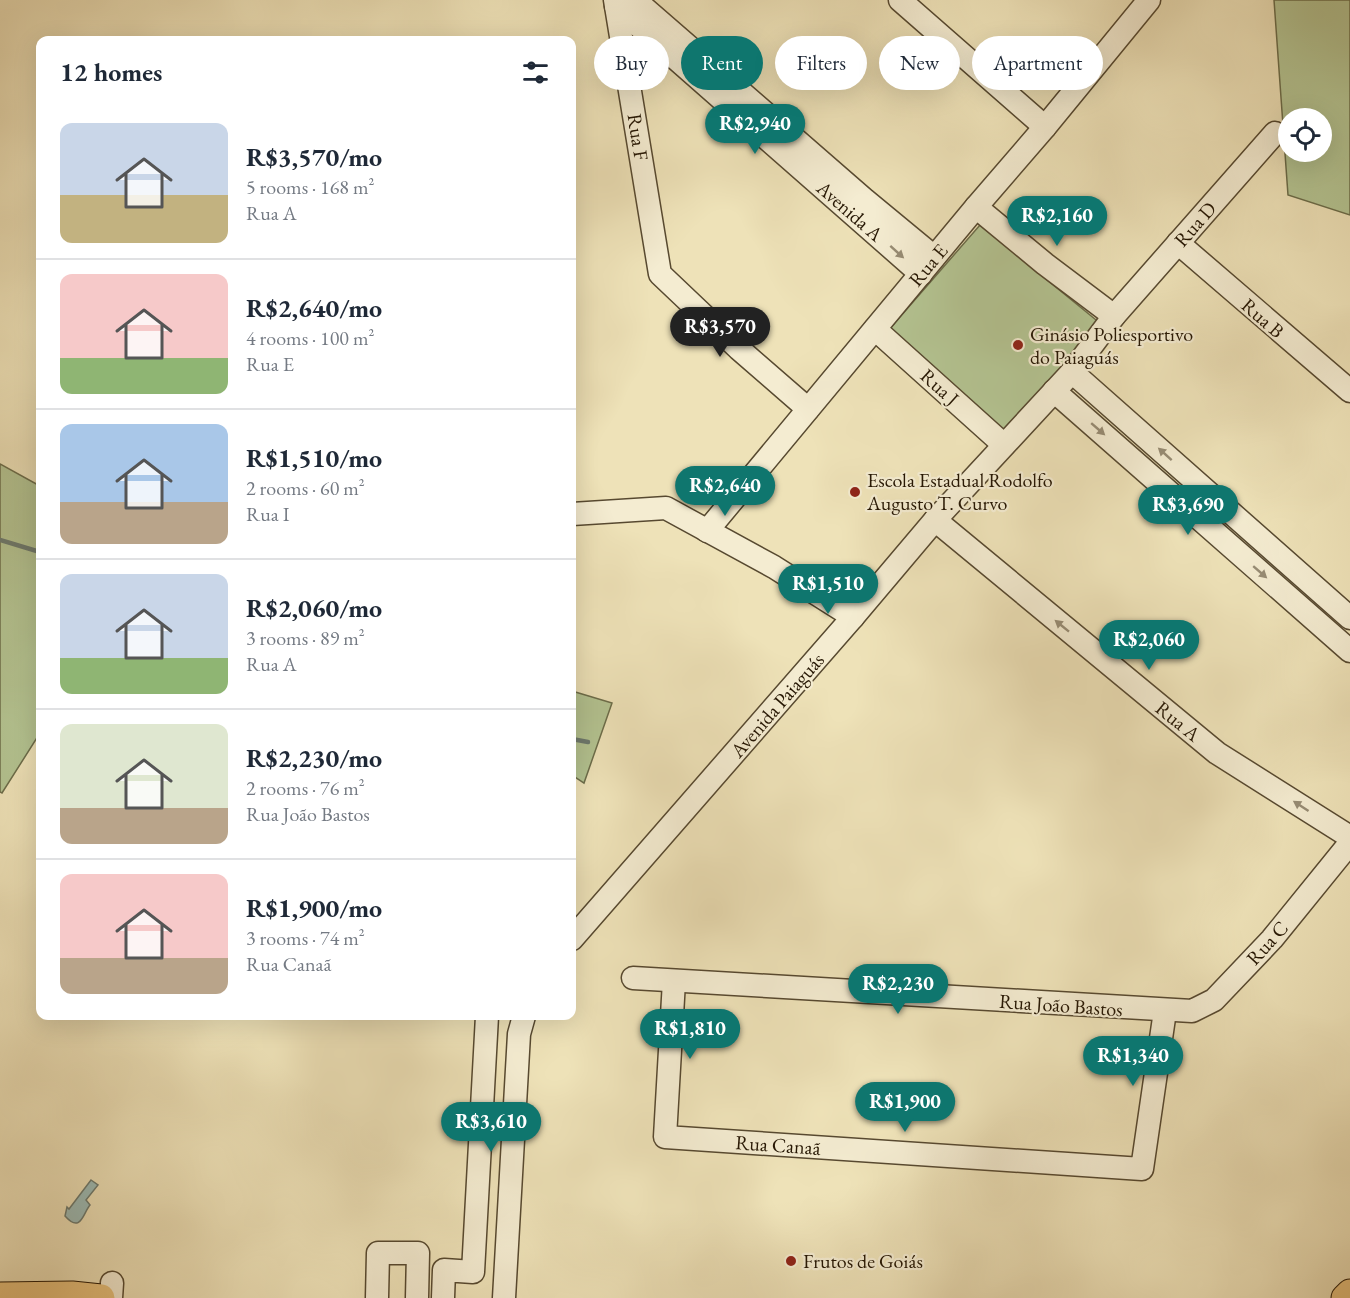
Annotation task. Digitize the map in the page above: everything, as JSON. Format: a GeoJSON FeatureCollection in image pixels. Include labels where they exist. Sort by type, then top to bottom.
{"type":"FeatureCollection","features":[{"type":"Feature","properties":{"kind":"main road"},"geometry":{"type":"LineString","coordinates":[[0,1296],[108,1293]]}},
{"type":"Feature","properties":{"kind":"main road"},"geometry":{"type":"LineString","coordinates":[[1345,1298],[1350,1293]]}},
{"type":"Feature","properties":{"kind":"street"},"geometry":{"type":"LineString","coordinates":[[900,0],[1046,127]]}},
{"type":"Feature","properties":{"kind":"street","name":"Rua E"},"geometry":{"type":"LineString","coordinates":[[707,531],[976,207],[1046,127],[1149,0]]}},
{"type":"Feature","properties":{"kind":"street","name":"Avenida A"},"geometry":{"type":"LineString","coordinates":[[622,2],[868,195],[928,265]]}},
{"type":"Feature","properties":{"kind":"street","name":"Avenida A"},"geometry":{"type":"LineString","coordinates":[[622,2],[928,265]]}},
{"type":"Feature","properties":{"kind":"street","name":"Rua F"},"geometry":{"type":"LineString","coordinates":[[622,2],[660,274],[808,409]]}},
{"type":"Feature","properties":{"kind":"street","name":"Rua D"},"geometry":{"type":"LineString","coordinates":[[1114,316],[1275,133]]}},
{"type":"Feature","properties":{"kind":"street"},"geometry":{"type":"LineString","coordinates":[[976,207],[1045,264],[1114,316]]}},
{"type":"Feature","properties":{"kind":"street","name":"Rua B"},"geometry":{"type":"LineString","coordinates":[[1178,243],[1350,391]]}},
{"type":"Feature","properties":{"kind":"street","name":"Avenida Paiaguás"},"geometry":{"type":"LineString","coordinates":[[576,934],[854,617],[935,520],[1072,372],[1114,316]]}},
{"type":"Feature","properties":{"kind":"street","name":"Rua J"},"geometry":{"type":"LineString","coordinates":[[875,329],[1004,446]]}},
{"type":"Feature","properties":{"kind":"street"},"geometry":{"type":"LineString","coordinates":[[1072,372],[1350,618]]}},
{"type":"Feature","properties":{"kind":"street"},"geometry":{"type":"LineString","coordinates":[[1054,391],[1350,651]]}},
{"type":"Feature","properties":{"kind":"street"},"geometry":{"type":"LineString","coordinates":[[576,513],[666,508],[774,567],[854,617]]}},
{"type":"Feature","properties":{"kind":"street","name":"Rua A"},"geometry":{"type":"LineString","coordinates":[[935,520],[1217,753],[1350,837]]}},
{"type":"Feature","properties":{"kind":"street","name":"Rua C"},"geometry":{"type":"LineString","coordinates":[[1165,1011],[1192,1011],[1214,1000],[1272,939],[1350,843]]}},
{"type":"Feature","properties":{"kind":"street","name":"Rua João Bastos"},"geometry":{"type":"LineString","coordinates":[[633,978],[1165,1011]]}},
{"type":"Feature","properties":{"kind":"street","name":"Rua Canaã"},"geometry":{"type":"LineString","coordinates":[[674,981],[665,1137],[1142,1169],[1165,1011]]}},
{"type":"Feature","properties":{"kind":"street"},"geometry":{"type":"LineString","coordinates":[[418,1268],[473,1272],[487,1020]]}},
{"type":"Feature","properties":{"kind":"street"},"geometry":{"type":"LineString","coordinates":[[504,1298],[519,1034],[523,1020]]}},
{"type":"Feature","properties":{"kind":"street"},"geometry":{"type":"LineString","coordinates":[[377,1298],[378,1253],[418,1253],[417,1298]]}},
{"type":"Feature","properties":{"kind":"street"},"geometry":{"type":"LineString","coordinates":[[443,1298],[444,1270]]}},
{"type":"Feature","properties":{"kind":"green space"},"geometry":{"type":"Polygon","coordinates":[[[1274,0],[1350,0],[1350,215],[1288,195],[1286,162],[1332,162],[1332,108],[1282,108],[1274,0]]]}},
{"type":"Feature","properties":{"kind":"green space"},"geometry":{"type":"Polygon","coordinates":[[[980,225],[1101,324],[1002,437],[886,333],[980,225]]]}},
{"type":"Feature","properties":{"kind":"green space"},"geometry":{"type":"Polygon","coordinates":[[[0,464],[36,484],[36,739],[2,793],[0,792],[0,464]]]}},
{"type":"Feature","properties":{"kind":"green space"},"geometry":{"type":"Polygon","coordinates":[[[576,692],[612,703],[584,783],[576,778],[576,692]]]}},
{"type":"Feature","properties":{"kind":"water"},"geometry":{"type":"Polygon","coordinates":[[[91,1180],[98,1185],[86,1200],[90,1205],[78,1223],[70,1221],[65,1216],[67,1207],[69,1209],[91,1180]]]}},
{"type":"Feature","properties":{"kind":"waterway"},"geometry":{"type":"LineString","coordinates":[[0,540],[36,551]]}},
{"type":"Feature","properties":{"kind":"waterway"},"geometry":{"type":"LineString","coordinates":[[576,740],[588,742]]}},
{"type":"Feature","properties":{"kind":"place","name":"Ginásio Poliesportivo do Paiaguás"},"geometry":{"type":"Point","coordinates":[1018,345]}},
{"type":"Feature","properties":{"kind":"place","name":"Escola Estadual Rodolfo Augusto T. Curvo"},"geometry":{"type":"Point","coordinates":[855,492]}},
{"type":"Feature","properties":{"kind":"place","name":"Frutos de Goiás"},"geometry":{"type":"Point","coordinates":[791,1261]}}]}
